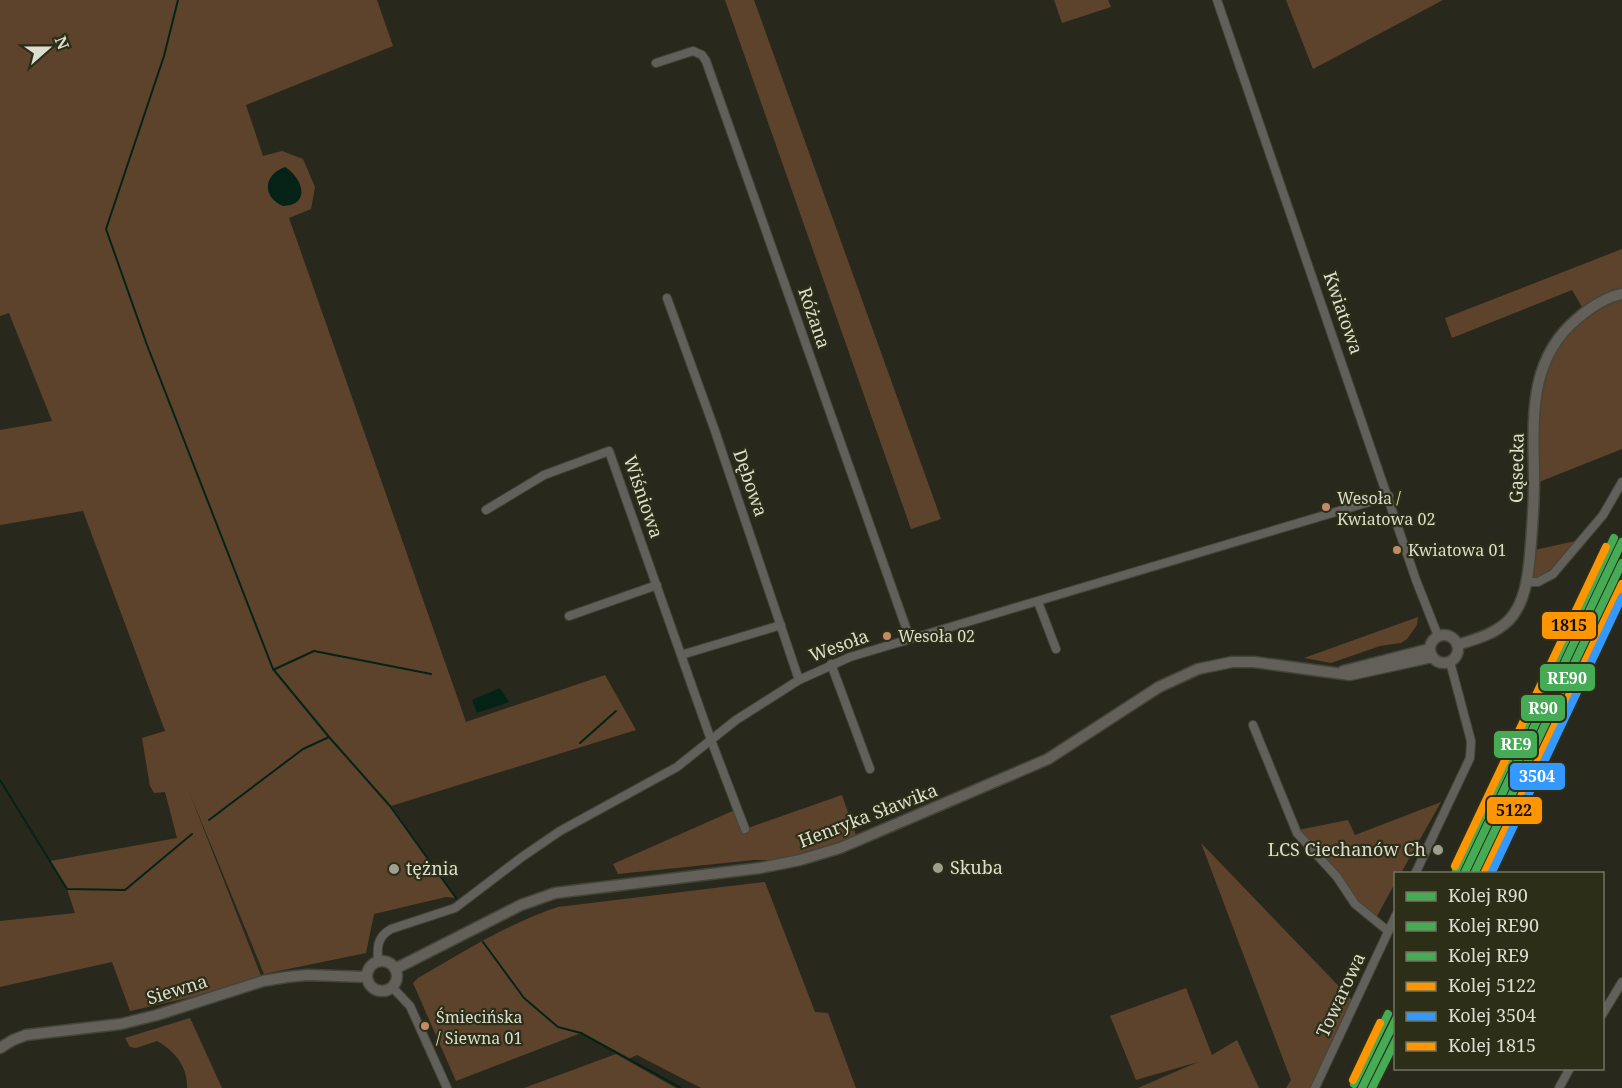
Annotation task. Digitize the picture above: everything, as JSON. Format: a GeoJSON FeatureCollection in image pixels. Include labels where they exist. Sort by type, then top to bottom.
{"type":"FeatureCollection","features":[{"type":"Feature","properties":{"kind":"main road","name":"Gąsecka"},"geometry":{"type":"LineString","coordinates":[[1457,645],[1498,630],[1509,620],[1518,607],[1526,582],[1532,518],[1535,400],[1539,376],[1552,348],[1571,324],[1599,303],[1622,294]]}},
{"type":"Feature","properties":{"kind":"main road"},"geometry":{"type":"LineString","coordinates":[[1438,636],[1449,636],[1457,645],[1458,653],[1450,662],[1442,663],[1431,653],[1432,642],[1438,636]]}},
{"type":"Feature","properties":{"kind":"main road","name":"Henryka Sławika"},"geometry":{"type":"LineString","coordinates":[[395,969],[521,905],[555,893],[760,868],[800,860],[840,848],[1048,759],[1159,687],[1198,669],[1232,662],[1254,662],[1360,674],[1431,653]]}},
{"type":"Feature","properties":{"kind":"main road"},"geometry":{"type":"LineString","coordinates":[[378,962],[388,963],[395,969],[396,978],[392,987],[384,991],[369,985],[367,977],[371,966],[378,962]]}},
{"type":"Feature","properties":{"kind":"main road","name":"Siewna"},"geometry":{"type":"LineString","coordinates":[[0,1048],[26,1035],[121,1024],[157,1015],[263,981],[307,975],[367,977]]}},
{"type":"Feature","properties":{"kind":"street","name":"Kwiatowa"},"geometry":{"type":"LineString","coordinates":[[1217,0],[1416,580],[1438,636]]}},
{"type":"Feature","properties":{"kind":"street","name":"Różana"},"geometry":{"type":"LineString","coordinates":[[656,63],[693,51],[702,55],[706,61],[910,639]]}},
{"type":"Feature","properties":{"kind":"street","name":"Dębowa"},"geometry":{"type":"LineString","coordinates":[[667,298],[799,680]]}},
{"type":"Feature","properties":{"kind":"street","name":"Wiśniowa"},"geometry":{"type":"LineString","coordinates":[[486,510],[544,476],[609,451],[711,740],[745,829]]}},
{"type":"Feature","properties":{"kind":"street"},"geometry":{"type":"LineString","coordinates":[[1526,582],[1538,582],[1553,574],[1603,515],[1622,482]]}},
{"type":"Feature","properties":{"kind":"street","name":"Wesoła"},"geometry":{"type":"LineString","coordinates":[[378,962],[377,947],[384,933],[455,908],[467,901],[522,857],[560,831],[677,767],[736,720],[799,680],[831,664],[1389,496]]}},
{"type":"Feature","properties":{"kind":"street"},"geometry":{"type":"LineString","coordinates":[[569,616],[657,585]]}},
{"type":"Feature","properties":{"kind":"street"},"geometry":{"type":"LineString","coordinates":[[1038,602],[1056,649]]}},
{"type":"Feature","properties":{"kind":"street"},"geometry":{"type":"LineString","coordinates":[[681,655],[781,625]]}},
{"type":"Feature","properties":{"kind":"street"},"geometry":{"type":"LineString","coordinates":[[1415,872],[1470,758],[1472,741],[1450,662]]}},
{"type":"Feature","properties":{"kind":"street"},"geometry":{"type":"LineString","coordinates":[[831,664],[870,769]]}},
{"type":"Feature","properties":{"kind":"street"},"geometry":{"type":"LineString","coordinates":[[1253,724],[1297,833],[1337,877],[1355,904],[1388,931]]}},
{"type":"Feature","properties":{"kind":"street","name":"Towarowa"},"geometry":{"type":"LineString","coordinates":[[1315,1088],[1394,917]]}},
{"type":"Feature","properties":{"kind":"street"},"geometry":{"type":"LineString","coordinates":[[1604,1012],[1622,982]]}},
{"type":"Feature","properties":{"kind":"street"},"geometry":{"type":"LineString","coordinates":[[392,987],[410,1006],[447,1088]]}},
{"type":"Feature","properties":{"kind":"street"},"geometry":{"type":"LineString","coordinates":[[1559,1088],[1569,1070]]}},
{"type":"Feature","properties":{"kind":"shaded area"},"geometry":{"type":"Polygon","coordinates":[[[0,0],[377,0],[393,46],[246,105],[263,156],[282,151],[303,159],[315,187],[311,209],[289,218],[466,722],[605,675],[636,730],[391,806],[456,898],[446,897],[374,914],[366,953],[264,974],[188,789],[263,981],[130,1011],[112,962],[0,987],[0,921],[75,913],[67,889],[50,861],[177,838],[165,792],[154,793],[150,786],[142,738],[165,731],[83,511],[0,525],[0,430],[52,421],[9,313],[0,316],[0,0]]]}},
{"type":"Feature","properties":{"kind":"shaded area"},"geometry":{"type":"Polygon","coordinates":[[[725,0],[754,0],[941,519],[911,529],[725,0]]]}},
{"type":"Feature","properties":{"kind":"shaded area"},"geometry":{"type":"Polygon","coordinates":[[[1054,0],[1108,0],[1111,7],[1062,23],[1054,0]]]}},
{"type":"Feature","properties":{"kind":"shaded area"},"geometry":{"type":"Polygon","coordinates":[[[1286,0],[1443,0],[1313,69],[1286,0]]]}},
{"type":"Feature","properties":{"kind":"shaded area"},"geometry":{"type":"Polygon","coordinates":[[[285,167],[296,177],[301,196],[298,201],[283,206],[271,197],[268,186],[272,175],[285,167]]]}},
{"type":"Feature","properties":{"kind":"shaded area"},"geometry":{"type":"Polygon","coordinates":[[[1622,249],[1622,288],[1597,297],[1582,307],[1572,290],[1452,338],[1445,318],[1622,249]]]}},
{"type":"Feature","properties":{"kind":"shaded area"},"geometry":{"type":"Polygon","coordinates":[[[1622,294],[1622,449],[1534,484],[1539,376],[1571,324],[1622,294]]]}},
{"type":"Feature","properties":{"kind":"shaded area"},"geometry":{"type":"Polygon","coordinates":[[[1580,540],[1553,574],[1526,582],[1530,551],[1580,540]]]}},
{"type":"Feature","properties":{"kind":"shaded area"},"geometry":{"type":"Polygon","coordinates":[[[1418,617],[1417,625],[1407,639],[1401,643],[1380,646],[1331,663],[1304,658],[1418,617]]]}},
{"type":"Feature","properties":{"kind":"shaded area"},"geometry":{"type":"Polygon","coordinates":[[[500,688],[509,702],[477,713],[472,700],[500,688]]]}},
{"type":"Feature","properties":{"kind":"shaded area"},"geometry":{"type":"Polygon","coordinates":[[[842,795],[858,841],[800,860],[754,860],[618,874],[613,864],[737,809],[748,839],[745,829],[842,795]]]}},
{"type":"Feature","properties":{"kind":"shaded area"},"geometry":{"type":"Polygon","coordinates":[[[1441,802],[1402,872],[1394,872],[1394,885],[1375,920],[1298,830],[1348,820],[1355,835],[1441,802]]]}},
{"type":"Feature","properties":{"kind":"shaded area"},"geometry":{"type":"Polygon","coordinates":[[[1201,843],[1355,1003],[1315,1088],[1286,1088],[1291,1080],[1201,843]]]}},
{"type":"Feature","properties":{"kind":"shaded area"},"geometry":{"type":"Polygon","coordinates":[[[765,882],[815,1012],[828,1013],[856,1088],[701,1088],[637,1055],[628,1059],[581,1033],[456,1081],[413,983],[418,978],[504,930],[558,907],[765,882]]]}},
{"type":"Feature","properties":{"kind":"shaded area"},"geometry":{"type":"Polygon","coordinates":[[[1186,988],[1212,1055],[1237,1040],[1259,1088],[1138,1088],[1198,1062],[1136,1080],[1110,1016],[1186,988]]]}},
{"type":"Feature","properties":{"kind":"shaded area"},"geometry":{"type":"Polygon","coordinates":[[[190,1018],[222,1088],[187,1088],[183,1067],[169,1050],[157,1041],[136,1048],[130,1047],[125,1038],[190,1018]]]}},
{"type":"Feature","properties":{"kind":"shaded area"},"geometry":{"type":"Polygon","coordinates":[[[616,1054],[676,1088],[524,1088],[616,1054]]]}},
{"type":"Feature","properties":{"kind":"waterway"},"geometry":{"type":"LineString","coordinates":[[178,0],[164,56],[106,229],[147,345],[273,669],[329,737]]}},
{"type":"Feature","properties":{"kind":"waterway"},"geometry":{"type":"LineString","coordinates":[[275,669],[314,651],[431,674]]}},
{"type":"Feature","properties":{"kind":"waterway"},"geometry":{"type":"LineString","coordinates":[[580,743],[616,711]]}},
{"type":"Feature","properties":{"kind":"waterway"},"geometry":{"type":"LineString","coordinates":[[209,820],[303,749],[329,737],[390,806],[456,898]]}},
{"type":"Feature","properties":{"kind":"waterway"},"geometry":{"type":"LineString","coordinates":[[0,780],[67,889],[125,890],[192,834]]}},
{"type":"Feature","properties":{"kind":"waterway"},"geometry":{"type":"LineString","coordinates":[[483,942],[524,998],[558,1027],[581,1033],[681,1088]]}},
{"type":"Feature","properties":{"kind":"rail line","name":"RE9"},"geometry":{"type":"LineString","coordinates":[[1456,870],[1614,538]]}},
{"type":"Feature","properties":{"kind":"rail line","name":"R90"},"geometry":{"type":"LineString","coordinates":[[1465,872],[1622,542]]}},
{"type":"Feature","properties":{"kind":"rail line","name":"1815"},"geometry":{"type":"LineString","coordinates":[[1455,866],[1606,547]]}},
{"type":"Feature","properties":{"kind":"rail line","name":"RE90"},"geometry":{"type":"LineString","coordinates":[[1475,872],[1622,563]]}},
{"type":"Feature","properties":{"kind":"rail line","name":"5122"},"geometry":{"type":"LineString","coordinates":[[1485,872],[1622,584]]}},
{"type":"Feature","properties":{"kind":"rail line","name":"3504"},"geometry":{"type":"LineString","coordinates":[[1492,872],[1622,597]]}},
{"type":"Feature","properties":{"kind":"rail line","name":"RE9"},"geometry":{"type":"LineString","coordinates":[[1354,1084],[1388,1014]]}},
{"type":"Feature","properties":{"kind":"rail line","name":"1815"},"geometry":{"type":"LineString","coordinates":[[1353,1080],[1380,1023]]}},
{"type":"Feature","properties":{"kind":"rail line","name":"R90"},"geometry":{"type":"LineString","coordinates":[[1362,1088],[1394,1023]]}},
{"type":"Feature","properties":{"kind":"rail line","name":"RE90"},"geometry":{"type":"LineString","coordinates":[[1372,1088],[1394,1044]]}},
{"type":"Feature","properties":{"kind":"place","name":"Wesoła / Kwiatowa 02"},"geometry":{"type":"Point","coordinates":[1326,507]}},
{"type":"Feature","properties":{"kind":"place","name":"Kwiatowa 01"},"geometry":{"type":"Point","coordinates":[1397,550]}},
{"type":"Feature","properties":{"kind":"place","name":"Wesoła 02"},"geometry":{"type":"Point","coordinates":[887,636]}},
{"type":"Feature","properties":{"kind":"place","name":"LCS Ciechanów Ch"},"geometry":{"type":"Point","coordinates":[1438,850]}},
{"type":"Feature","properties":{"kind":"place","name":"Skuba"},"geometry":{"type":"Point","coordinates":[938,868]}},
{"type":"Feature","properties":{"kind":"place","name":"tężnia"},"geometry":{"type":"Point","coordinates":[394,869]}},
{"type":"Feature","properties":{"kind":"place","name":"Śmiecińska / Siewna 01"},"geometry":{"type":"Point","coordinates":[425,1026]}}]}
